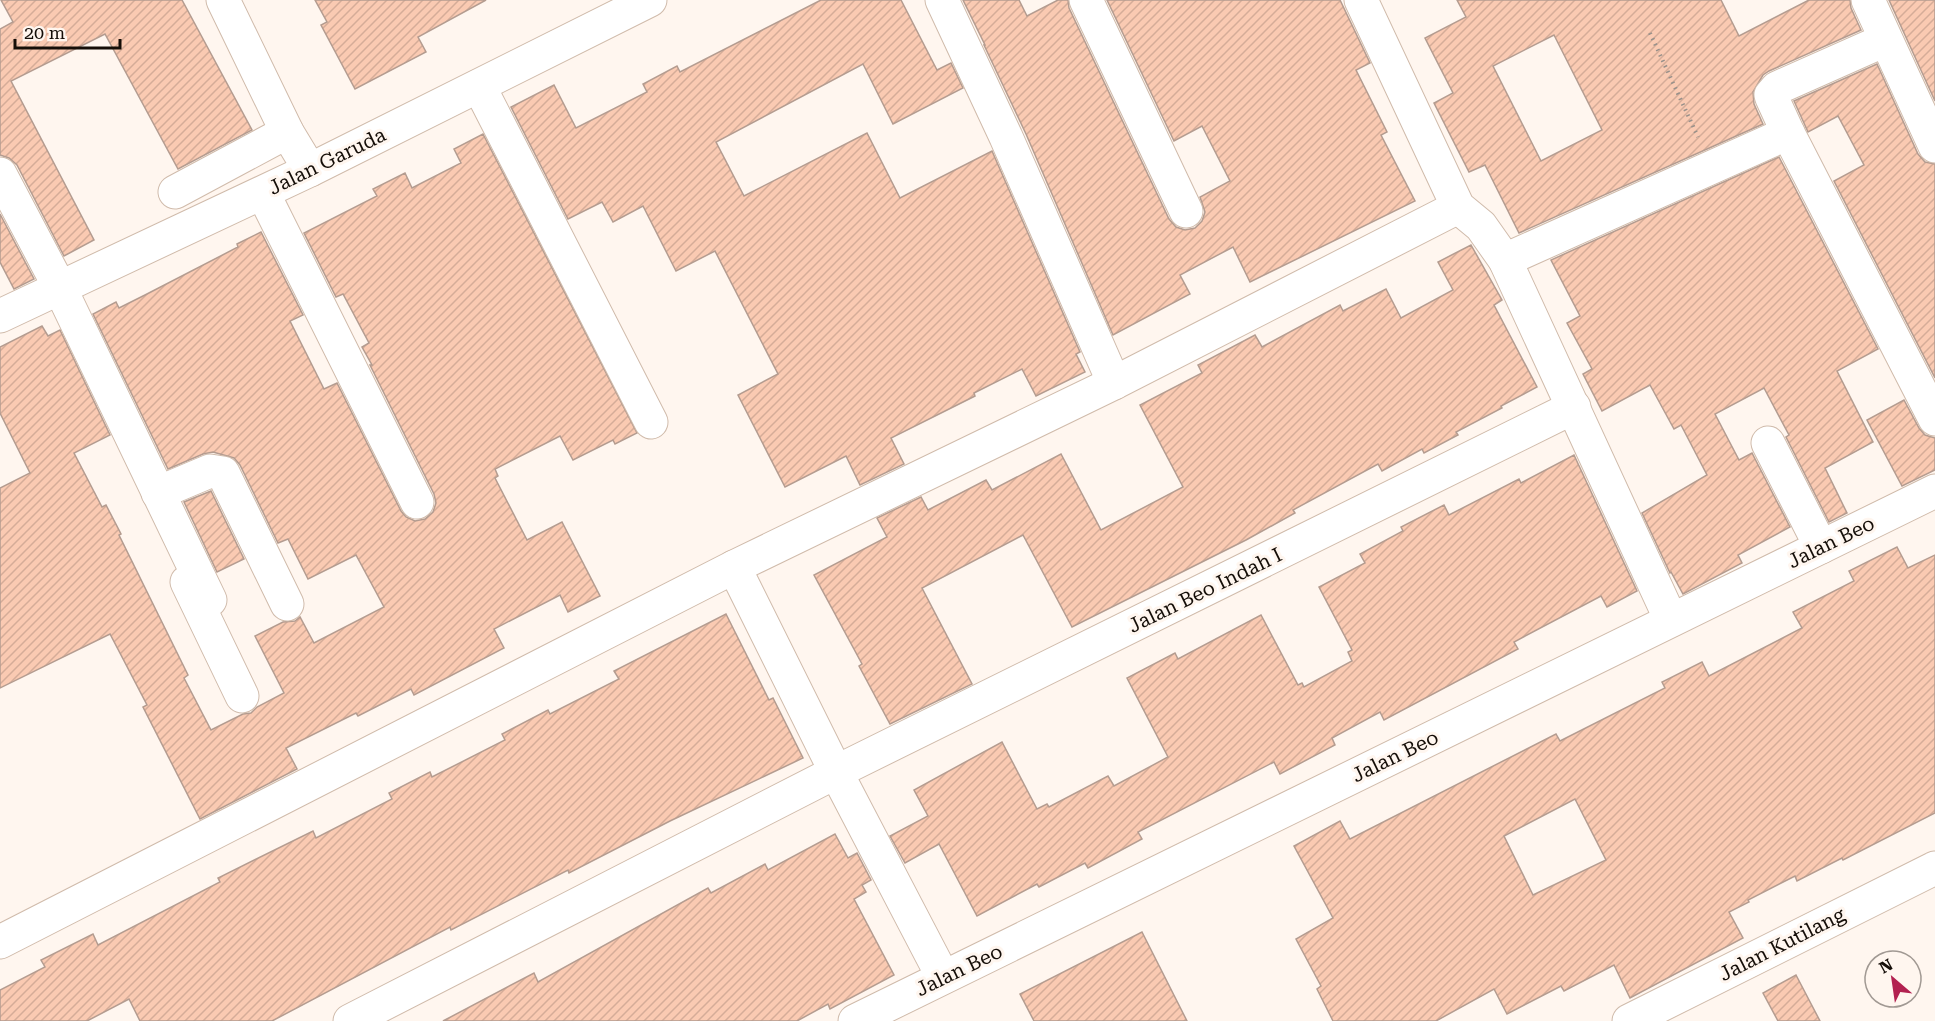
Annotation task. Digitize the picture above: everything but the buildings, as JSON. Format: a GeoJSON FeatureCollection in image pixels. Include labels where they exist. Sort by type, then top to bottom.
{"type":"FeatureCollection","features":[{"type":"Feature","properties":{"kind":"street"},"geometry":{"type":"LineString","coordinates":[[223,0],[287,132],[310,170]]}},
{"type":"Feature","properties":{"kind":"street","name":"Jalan Garuda"},"geometry":{"type":"LineString","coordinates":[[0,316],[263,193],[650,0]]}},
{"type":"Feature","properties":{"kind":"street"},"geometry":{"type":"LineString","coordinates":[[942,0],[1006,137],[1114,382]]}},
{"type":"Feature","properties":{"kind":"street"},"geometry":{"type":"LineString","coordinates":[[1086,0],[1186,211]]}},
{"type":"Feature","properties":{"kind":"street"},"geometry":{"type":"LineString","coordinates":[[1361,0],[1458,207],[1482,226],[1505,260],[1671,620]]}},
{"type":"Feature","properties":{"kind":"street"},"geometry":{"type":"LineString","coordinates":[[1868,0],[1935,146]]}},
{"type":"Feature","properties":{"kind":"street"},"geometry":{"type":"LineString","coordinates":[[1885,40],[1777,88],[1771,95],[1788,133],[1935,419]]}},
{"type":"Feature","properties":{"kind":"street"},"geometry":{"type":"LineString","coordinates":[[479,86],[651,422]]}},
{"type":"Feature","properties":{"kind":"street"},"geometry":{"type":"LineString","coordinates":[[175,192],[287,132]]}},
{"type":"Feature","properties":{"kind":"street"},"geometry":{"type":"LineString","coordinates":[[1505,260],[1788,133]]}},
{"type":"Feature","properties":{"kind":"street"},"geometry":{"type":"LineString","coordinates":[[0,174],[51,292],[242,696]]}},
{"type":"Feature","properties":{"kind":"street"},"geometry":{"type":"LineString","coordinates":[[263,193],[417,502]]}},
{"type":"Feature","properties":{"kind":"street"},"geometry":{"type":"LineString","coordinates":[[0,942],[734,567],[1114,382],[1458,207]]}},
{"type":"Feature","properties":{"kind":"street"},"geometry":{"type":"LineString","coordinates":[[51,292],[158,493],[210,600]]}},
{"type":"Feature","properties":{"kind":"street","name":"Jalan Beo Indah I"},"geometry":{"type":"LineString","coordinates":[[350,1021],[836,772],[1574,407]]}},
{"type":"Feature","properties":{"kind":"street"},"geometry":{"type":"LineString","coordinates":[[1768,443],[1821,547]]}},
{"type":"Feature","properties":{"kind":"street"},"geometry":{"type":"LineString","coordinates":[[158,493],[210,471],[223,473],[287,604]]}},
{"type":"Feature","properties":{"kind":"street","name":"Jalan Beo"},"geometry":{"type":"LineString","coordinates":[[855,1021],[1935,491]]}},
{"type":"Feature","properties":{"kind":"street"},"geometry":{"type":"LineString","coordinates":[[734,567],[836,772],[943,977]]}},
{"type":"Feature","properties":{"kind":"street","name":"Jalan Kutilang"},"geometry":{"type":"LineString","coordinates":[[1629,1021],[1935,868]]}},
{"type":"Feature","properties":{"kind":"path"},"geometry":{"type":"LineString","coordinates":[[1650,33],[1712,168]]}}]}
